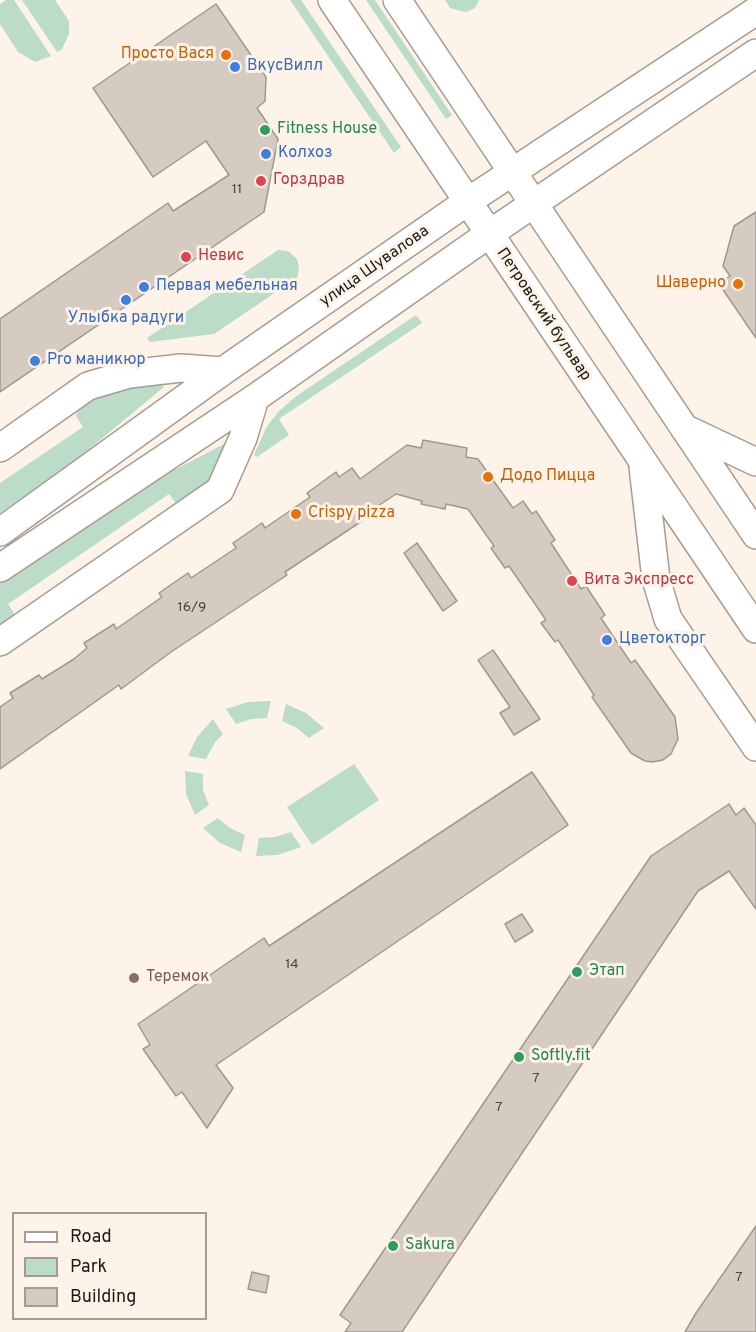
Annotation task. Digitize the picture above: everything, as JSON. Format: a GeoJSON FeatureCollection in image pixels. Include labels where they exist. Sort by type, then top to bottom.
{"type":"FeatureCollection","features":[{"type":"Feature","properties":{"kind":"street","name":"Петровский бульвар"},"geometry":{"type":"LineString","coordinates":[[332,0],[756,629]]}},
{"type":"Feature","properties":{"kind":"street"},"geometry":{"type":"LineString","coordinates":[[397,0],[756,535]]}},
{"type":"Feature","properties":{"kind":"street","name":"улица Шувалова"},"geometry":{"type":"LineString","coordinates":[[0,532],[223,370],[749,11]]}},
{"type":"Feature","properties":{"kind":"street"},"geometry":{"type":"LineString","coordinates":[[0,568],[255,398],[489,234],[756,53]]}},
{"type":"Feature","properties":{"kind":"street"},"geometry":{"type":"LineString","coordinates":[[0,448],[88,386],[129,374],[181,368],[223,370]]}},
{"type":"Feature","properties":{"kind":"street"},"geometry":{"type":"LineString","coordinates":[[0,642],[220,490],[243,438],[255,398]]}},
{"type":"Feature","properties":{"kind":"street"},"geometry":{"type":"LineString","coordinates":[[683,427],[756,462]]}},
{"type":"Feature","properties":{"kind":"street"},"geometry":{"type":"LineString","coordinates":[[642,463],[656,579],[668,619],[756,747]]}},
{"type":"Feature","properties":{"kind":"green space"},"geometry":{"type":"Polygon","coordinates":[[[6,0],[14,0],[51,56],[35,62],[18,52],[0,24],[0,4],[6,0]]]}},
{"type":"Feature","properties":{"kind":"green space"},"geometry":{"type":"Polygon","coordinates":[[[22,0],[55,0],[69,21],[69,34],[62,49],[57,52],[22,0]]]}},
{"type":"Feature","properties":{"kind":"green space"},"geometry":{"type":"Polygon","coordinates":[[[290,0],[301,0],[401,147],[394,153],[290,0]]]}},
{"type":"Feature","properties":{"kind":"green space"},"geometry":{"type":"Polygon","coordinates":[[[366,0],[375,0],[452,115],[446,119],[366,0]]]}},
{"type":"Feature","properties":{"kind":"green space"},"geometry":{"type":"Polygon","coordinates":[[[445,0],[479,0],[475,8],[466,12],[450,8],[445,0]]]}},
{"type":"Feature","properties":{"kind":"green space"},"geometry":{"type":"Polygon","coordinates":[[[278,250],[288,251],[297,259],[299,269],[297,278],[214,334],[150,342],[147,338],[278,250]]]}},
{"type":"Feature","properties":{"kind":"green space"},"geometry":{"type":"Polygon","coordinates":[[[416,315],[422,323],[279,419],[289,435],[257,457],[254,455],[266,428],[278,412],[295,397],[416,315]]]}},
{"type":"Feature","properties":{"kind":"green space"},"geometry":{"type":"Polygon","coordinates":[[[161,384],[164,387],[64,470],[0,513],[0,483],[83,427],[76,416],[77,412],[95,398],[129,387],[161,384]]]}},
{"type":"Feature","properties":{"kind":"green space"},"geometry":{"type":"Polygon","coordinates":[[[224,444],[228,447],[215,475],[201,493],[179,508],[169,494],[8,604],[17,618],[0,629],[0,583],[142,487],[224,444]]]}},
{"type":"Feature","properties":{"kind":"green space"},"geometry":{"type":"Polygon","coordinates":[[[271,701],[267,718],[251,719],[236,724],[226,709],[248,702],[271,701]]]}},
{"type":"Feature","properties":{"kind":"green space"},"geometry":{"type":"Polygon","coordinates":[[[286,704],[306,713],[324,728],[309,738],[297,728],[282,721],[286,704]]]}},
{"type":"Feature","properties":{"kind":"green space"},"geometry":{"type":"Polygon","coordinates":[[[213,719],[223,734],[215,742],[206,759],[188,756],[197,737],[213,719]]]}},
{"type":"Feature","properties":{"kind":"green space"},"geometry":{"type":"Polygon","coordinates":[[[354,764],[379,800],[312,845],[287,807],[354,764]]]}},
{"type":"Feature","properties":{"kind":"green space"},"geometry":{"type":"Polygon","coordinates":[[[185,771],[203,774],[203,790],[209,805],[195,815],[186,794],[185,771]]]}},
{"type":"Feature","properties":{"kind":"green space"},"geometry":{"type":"Polygon","coordinates":[[[218,818],[230,828],[245,835],[241,852],[220,843],[203,828],[218,818]]]}},
{"type":"Feature","properties":{"kind":"green space"},"geometry":{"type":"Polygon","coordinates":[[[291,832],[301,847],[278,855],[256,856],[259,838],[275,837],[291,832]]]}},
{"type":"Feature","properties":{"kind":"building"},"geometry":{"type":"Polygon","coordinates":[[[216,4],[266,77],[265,101],[257,108],[278,139],[264,212],[0,392],[0,319],[168,203],[173,211],[229,175],[206,141],[153,177],[93,88],[216,4]]]}},
{"type":"Feature","properties":{"kind":"building"},"geometry":{"type":"Polygon","coordinates":[[[756,212],[756,338],[719,284],[730,276],[723,266],[734,226],[756,212]]]}},
{"type":"Feature","properties":{"kind":"building"},"geometry":{"type":"Polygon","coordinates":[[[423,440],[467,448],[466,457],[478,459],[513,508],[523,501],[532,514],[536,511],[555,540],[551,543],[581,589],[586,586],[605,615],[601,618],[631,663],[635,660],[675,717],[678,739],[671,754],[663,760],[652,762],[645,761],[631,753],[592,697],[594,695],[558,640],[555,642],[541,623],[546,620],[509,566],[505,568],[491,548],[494,546],[468,509],[446,504],[445,509],[421,504],[422,501],[396,494],[360,518],[362,521],[285,572],[287,575],[171,652],[121,689],[119,685],[0,769],[0,707],[13,698],[10,693],[39,675],[42,679],[74,659],[87,648],[84,643],[114,624],[116,629],[162,597],[159,593],[188,573],[191,578],[236,548],[233,543],[262,523],[265,528],[310,497],[307,493],[336,472],[339,477],[352,468],[360,479],[407,445],[421,448],[423,440]]]}},
{"type":"Feature","properties":{"kind":"building"},"geometry":{"type":"Polygon","coordinates":[[[417,543],[457,601],[443,611],[404,553],[417,543]]]}},
{"type":"Feature","properties":{"kind":"building"},"geometry":{"type":"Polygon","coordinates":[[[493,650],[540,719],[514,735],[500,713],[510,707],[478,660],[493,650]]]}},
{"type":"Feature","properties":{"kind":"building"},"geometry":{"type":"Polygon","coordinates":[[[532,772],[568,825],[216,1065],[233,1088],[207,1128],[182,1092],[176,1096],[143,1049],[150,1045],[138,1024],[264,938],[269,946],[532,772]]]}},
{"type":"Feature","properties":{"kind":"building"},"geometry":{"type":"Polygon","coordinates":[[[729,804],[736,815],[744,808],[756,825],[756,909],[729,871],[698,891],[402,1332],[345,1332],[351,1323],[340,1315],[651,856],[729,804]]]}},
{"type":"Feature","properties":{"kind":"building"},"geometry":{"type":"Polygon","coordinates":[[[522,914],[533,931],[515,942],[505,924],[522,914]]]}},
{"type":"Feature","properties":{"kind":"building"},"geometry":{"type":"Polygon","coordinates":[[[756,1226],[756,1332],[685,1332],[696,1313],[756,1226]]]}},
{"type":"Feature","properties":{"kind":"building"},"geometry":{"type":"Polygon","coordinates":[[[252,1272],[269,1276],[266,1293],[248,1289],[252,1272]]]}},
{"type":"Feature","properties":{"kind":"place","name":"Просто Вася"},"geometry":{"type":"Point","coordinates":[226,55]}},
{"type":"Feature","properties":{"kind":"place","name":"ВкусВилл"},"geometry":{"type":"Point","coordinates":[235,67]}},
{"type":"Feature","properties":{"kind":"place","name":"Fitness House"},"geometry":{"type":"Point","coordinates":[265,130]}},
{"type":"Feature","properties":{"kind":"place","name":"Колхоз"},"geometry":{"type":"Point","coordinates":[266,154]}},
{"type":"Feature","properties":{"kind":"place","name":"Горздрав"},"geometry":{"type":"Point","coordinates":[261,181]}},
{"type":"Feature","properties":{"kind":"place","name":"Невис"},"geometry":{"type":"Point","coordinates":[186,257]}},
{"type":"Feature","properties":{"kind":"place","name":"Шаверно"},"geometry":{"type":"Point","coordinates":[738,284]}},
{"type":"Feature","properties":{"kind":"place","name":"Первая мебельная"},"geometry":{"type":"Point","coordinates":[144,287]}},
{"type":"Feature","properties":{"kind":"place","name":"Улыбка радуги"},"geometry":{"type":"Point","coordinates":[126,300]}},
{"type":"Feature","properties":{"kind":"place","name":"Pro маникюр"},"geometry":{"type":"Point","coordinates":[35,361]}},
{"type":"Feature","properties":{"kind":"place","name":"Додо Пицца"},"geometry":{"type":"Point","coordinates":[488,477]}},
{"type":"Feature","properties":{"kind":"place","name":"Crispy pizza"},"geometry":{"type":"Point","coordinates":[296,514]}},
{"type":"Feature","properties":{"kind":"place","name":"Вита Экспресс"},"geometry":{"type":"Point","coordinates":[572,581]}},
{"type":"Feature","properties":{"kind":"place","name":"Цветокторг"},"geometry":{"type":"Point","coordinates":[607,640]}},
{"type":"Feature","properties":{"kind":"place","name":"Этап"},"geometry":{"type":"Point","coordinates":[577,972]}},
{"type":"Feature","properties":{"kind":"place","name":"Теремок"},"geometry":{"type":"Point","coordinates":[134,978]}},
{"type":"Feature","properties":{"kind":"place","name":"Softly.fit"},"geometry":{"type":"Point","coordinates":[519,1057]}},
{"type":"Feature","properties":{"kind":"place","name":"Sakura"},"geometry":{"type":"Point","coordinates":[393,1246]}}]}
